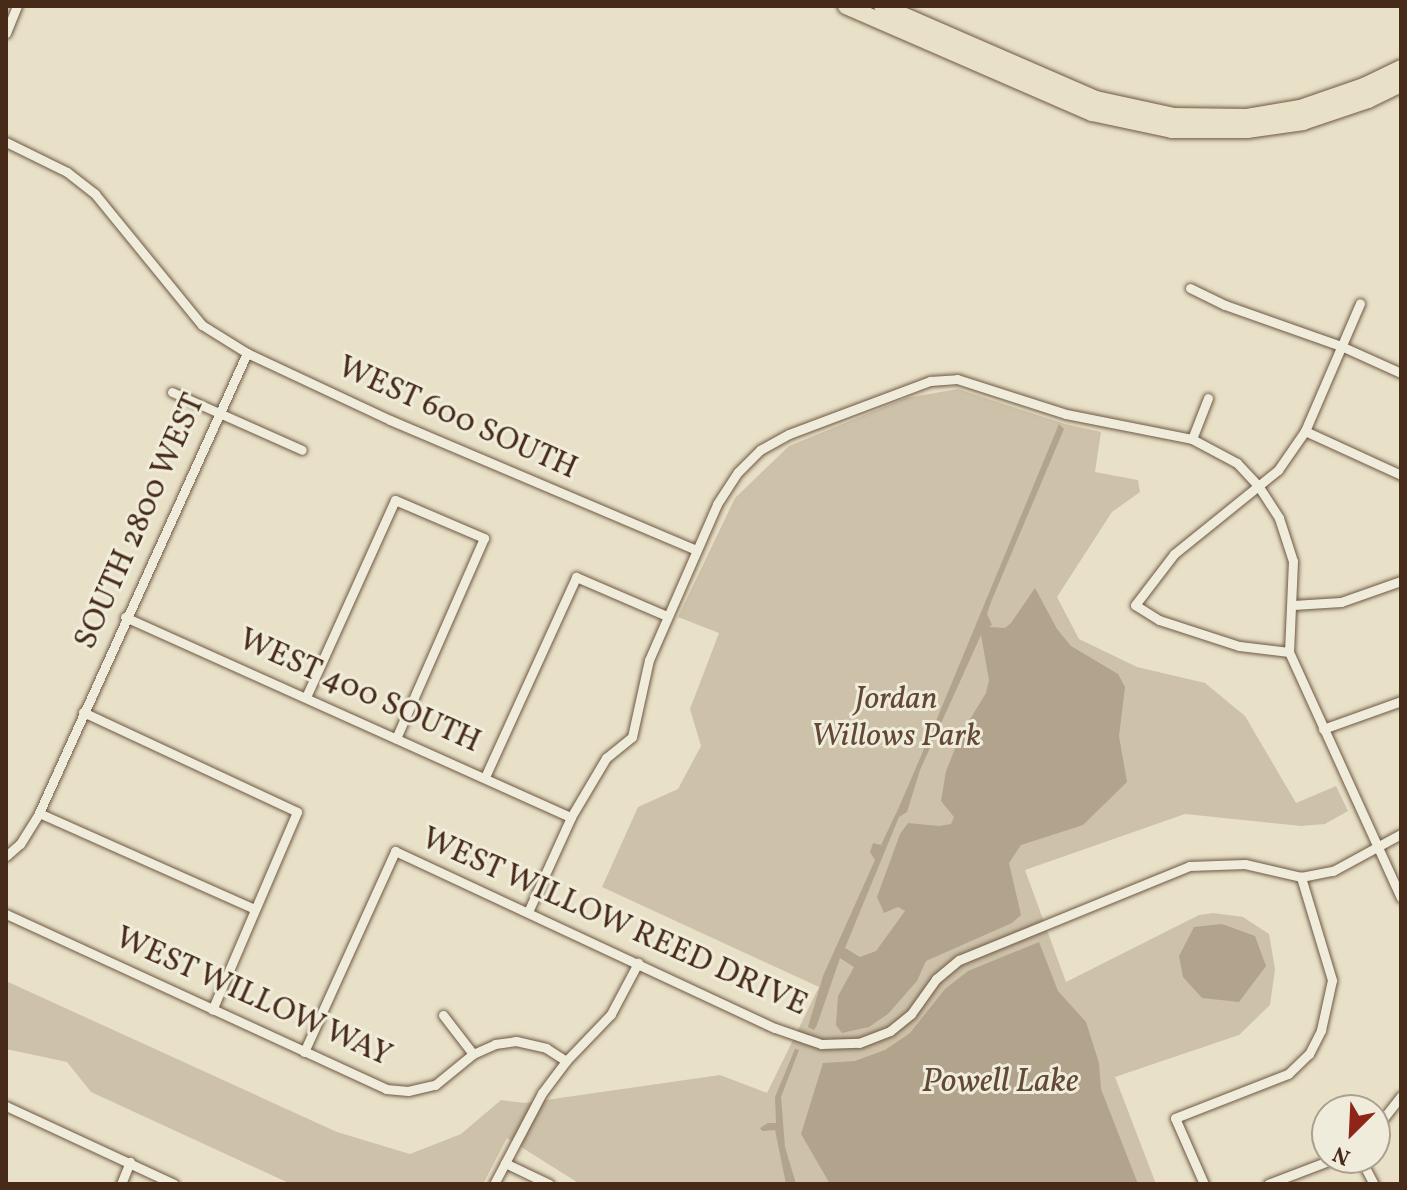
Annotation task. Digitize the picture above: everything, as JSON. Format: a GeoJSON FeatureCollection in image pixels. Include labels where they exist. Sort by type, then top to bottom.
{"type":"FeatureCollection","features":[{"type":"Feature","properties":{"kind":"highway"},"geometry":{"type":"LineString","coordinates":[[846,6],[1092,113],[1172,130],[1247,130],[1303,122],[1368,100],[1401,84]]}},
{"type":"Feature","properties":{"kind":"highway"},"geometry":{"type":"LineString","coordinates":[[882,6],[1096,99],[1174,116],[1247,117],[1300,108],[1364,86],[1401,68]]}},
{"type":"Feature","properties":{"kind":"street"},"geometry":{"type":"LineString","coordinates":[[6,33],[17,6]]}},
{"type":"Feature","properties":{"kind":"street","name":"WEST 600 SOUTH"},"geometry":{"type":"LineString","coordinates":[[6,142],[67,172],[95,194],[202,325],[247,353],[390,420],[697,550]]}},
{"type":"Feature","properties":{"kind":"street"},"geometry":{"type":"LineString","coordinates":[[1190,288],[1225,305],[1341,346],[1401,373]]}},
{"type":"Feature","properties":{"kind":"street"},"geometry":{"type":"LineString","coordinates":[[1289,652],[1239,646],[1159,620],[1135,605],[1174,554],[1278,470],[1305,431],[1360,303]]}},
{"type":"Feature","properties":{"kind":"street","name":"SOUTH 2800 WEST"},"geometry":{"type":"LineString","coordinates":[[6,856],[20,844],[39,813],[247,353]]}},
{"type":"Feature","properties":{"kind":"street"},"geometry":{"type":"LineString","coordinates":[[528,912],[571,817],[606,758],[632,737],[649,660],[717,504],[738,472],[760,450],[789,434],[930,381],[957,379],[1066,414],[1192,439],[1237,463],[1259,487],[1279,518],[1293,561],[1289,652],[1401,898]]}},
{"type":"Feature","properties":{"kind":"street"},"geometry":{"type":"LineString","coordinates":[[172,392],[302,450]]}},
{"type":"Feature","properties":{"kind":"street"},"geometry":{"type":"LineString","coordinates":[[1192,439],[1208,398]]}},
{"type":"Feature","properties":{"kind":"street"},"geometry":{"type":"LineString","coordinates":[[1305,431],[1401,475]]}},
{"type":"Feature","properties":{"kind":"street"},"geometry":{"type":"LineString","coordinates":[[306,697],[395,500],[484,538],[396,738]]}},
{"type":"Feature","properties":{"kind":"street"},"geometry":{"type":"LineString","coordinates":[[485,777],[576,577],[667,616]]}},
{"type":"Feature","properties":{"kind":"street"},"geometry":{"type":"LineString","coordinates":[[1293,605],[1341,602],[1401,581]]}},
{"type":"Feature","properties":{"kind":"street","name":"WEST 400 SOUTH"},"geometry":{"type":"LineString","coordinates":[[125,617],[571,817]]}},
{"type":"Feature","properties":{"kind":"street"},"geometry":{"type":"LineString","coordinates":[[1323,729],[1401,701]]}},
{"type":"Feature","properties":{"kind":"street"},"geometry":{"type":"LineString","coordinates":[[83,712],[297,812],[212,1010]]}},
{"type":"Feature","properties":{"kind":"street"},"geometry":{"type":"LineString","coordinates":[[39,813],[255,909]]}},
{"type":"Feature","properties":{"kind":"street"},"geometry":{"type":"LineString","coordinates":[[1204,1184],[1175,1118],[1288,1074],[1309,1054],[1321,1030],[1332,980],[1301,877],[1333,871],[1401,834]]}},
{"type":"Feature","properties":{"kind":"street","name":"WEST WILLOW REED DRIVE"},"geometry":{"type":"LineString","coordinates":[[304,1052],[395,851],[775,1028],[821,1044],[859,1043],[890,1031],[911,1014],[936,979],[959,960],[1189,866],[1245,864],[1301,877]]}},
{"type":"Feature","properties":{"kind":"street","name":"WEST WILLOW WAY"},"geometry":{"type":"LineString","coordinates":[[6,914],[386,1089],[408,1091],[435,1085],[473,1054],[495,1044],[516,1041],[546,1048],[566,1061]]}},
{"type":"Feature","properties":{"kind":"street"},"geometry":{"type":"LineString","coordinates":[[494,1184],[542,1093],[566,1061],[611,1014],[638,963]]}},
{"type":"Feature","properties":{"kind":"street"},"geometry":{"type":"LineString","coordinates":[[443,1015],[473,1054]]}},
{"type":"Feature","properties":{"kind":"street"},"geometry":{"type":"LineString","coordinates":[[6,1106],[174,1184]]}},
{"type":"Feature","properties":{"kind":"street"},"geometry":{"type":"LineString","coordinates":[[121,1184],[130,1162]]}},
{"type":"Feature","properties":{"kind":"street"},"geometry":{"type":"LineString","coordinates":[[505,1163],[549,1184]]}},
{"type":"Feature","properties":{"kind":"street"},"geometry":{"type":"LineString","coordinates":[[1268,1184],[1311,1168]]}},
{"type":"Feature","properties":{"kind":"green space","name":"Jordan Willows Park"},"geometry":{"type":"Polygon","coordinates":[[[958,389],[1065,424],[1101,432],[1095,472],[1138,480],[1140,492],[1112,512],[1057,597],[1079,639],[1137,667],[1205,683],[1245,716],[1296,803],[1336,786],[1348,811],[1325,824],[1301,826],[1185,814],[1025,870],[1066,982],[1199,915],[1213,913],[1243,917],[1269,934],[1275,969],[1270,1005],[1239,1035],[1115,1077],[1156,1184],[580,1184],[507,1138],[483,1184],[291,1184],[91,1092],[67,1062],[6,1049],[6,981],[337,1132],[410,1154],[461,1134],[501,1100],[525,1103],[720,1075],[767,1093],[819,987],[602,887],[638,807],[678,789],[701,746],[690,709],[719,633],[678,617],[735,498],[789,446],[906,398],[958,389]]]}},
{"type":"Feature","properties":{"kind":"water"},"geometry":{"type":"Polygon","coordinates":[[[1059,424],[1064,429],[991,602],[987,614],[992,625],[989,627],[1005,628],[1011,623],[1035,588],[1057,629],[1071,646],[1118,674],[1125,687],[1119,736],[1127,782],[1083,825],[1021,845],[1009,863],[1021,915],[1012,923],[926,961],[917,981],[888,1014],[869,1027],[842,1033],[836,1025],[838,996],[854,967],[840,958],[814,1030],[808,1027],[823,976],[875,860],[870,852],[873,843],[881,845],[924,749],[920,741],[931,733],[1059,424]],[[981,635],[920,770],[907,812],[899,817],[845,948],[860,957],[876,951],[905,911],[898,907],[884,913],[877,897],[900,834],[908,823],[951,824],[954,817],[941,801],[946,771],[961,734],[986,693],[989,680],[981,635]]]}},
{"type":"Feature","properties":{"kind":"water"},"geometry":{"type":"Polygon","coordinates":[[[1222,924],[1255,936],[1266,966],[1239,1002],[1202,998],[1183,977],[1179,956],[1194,927],[1222,924]]]}},
{"type":"Feature","properties":{"kind":"water","name":"Powell Lake"},"geometry":{"type":"Polygon","coordinates":[[[1039,942],[1058,991],[1086,1022],[1099,1063],[1101,1089],[1138,1184],[830,1184],[801,1134],[823,1063],[855,1061],[885,1050],[910,1033],[945,989],[968,971],[1039,942]]]}},
{"type":"Feature","properties":{"kind":"water"},"geometry":{"type":"Polygon","coordinates":[[[795,1049],[799,1050],[781,1097],[785,1147],[796,1184],[786,1184],[775,1130],[762,1131],[760,1128],[776,1123],[775,1097],[795,1049]]]}}]}
